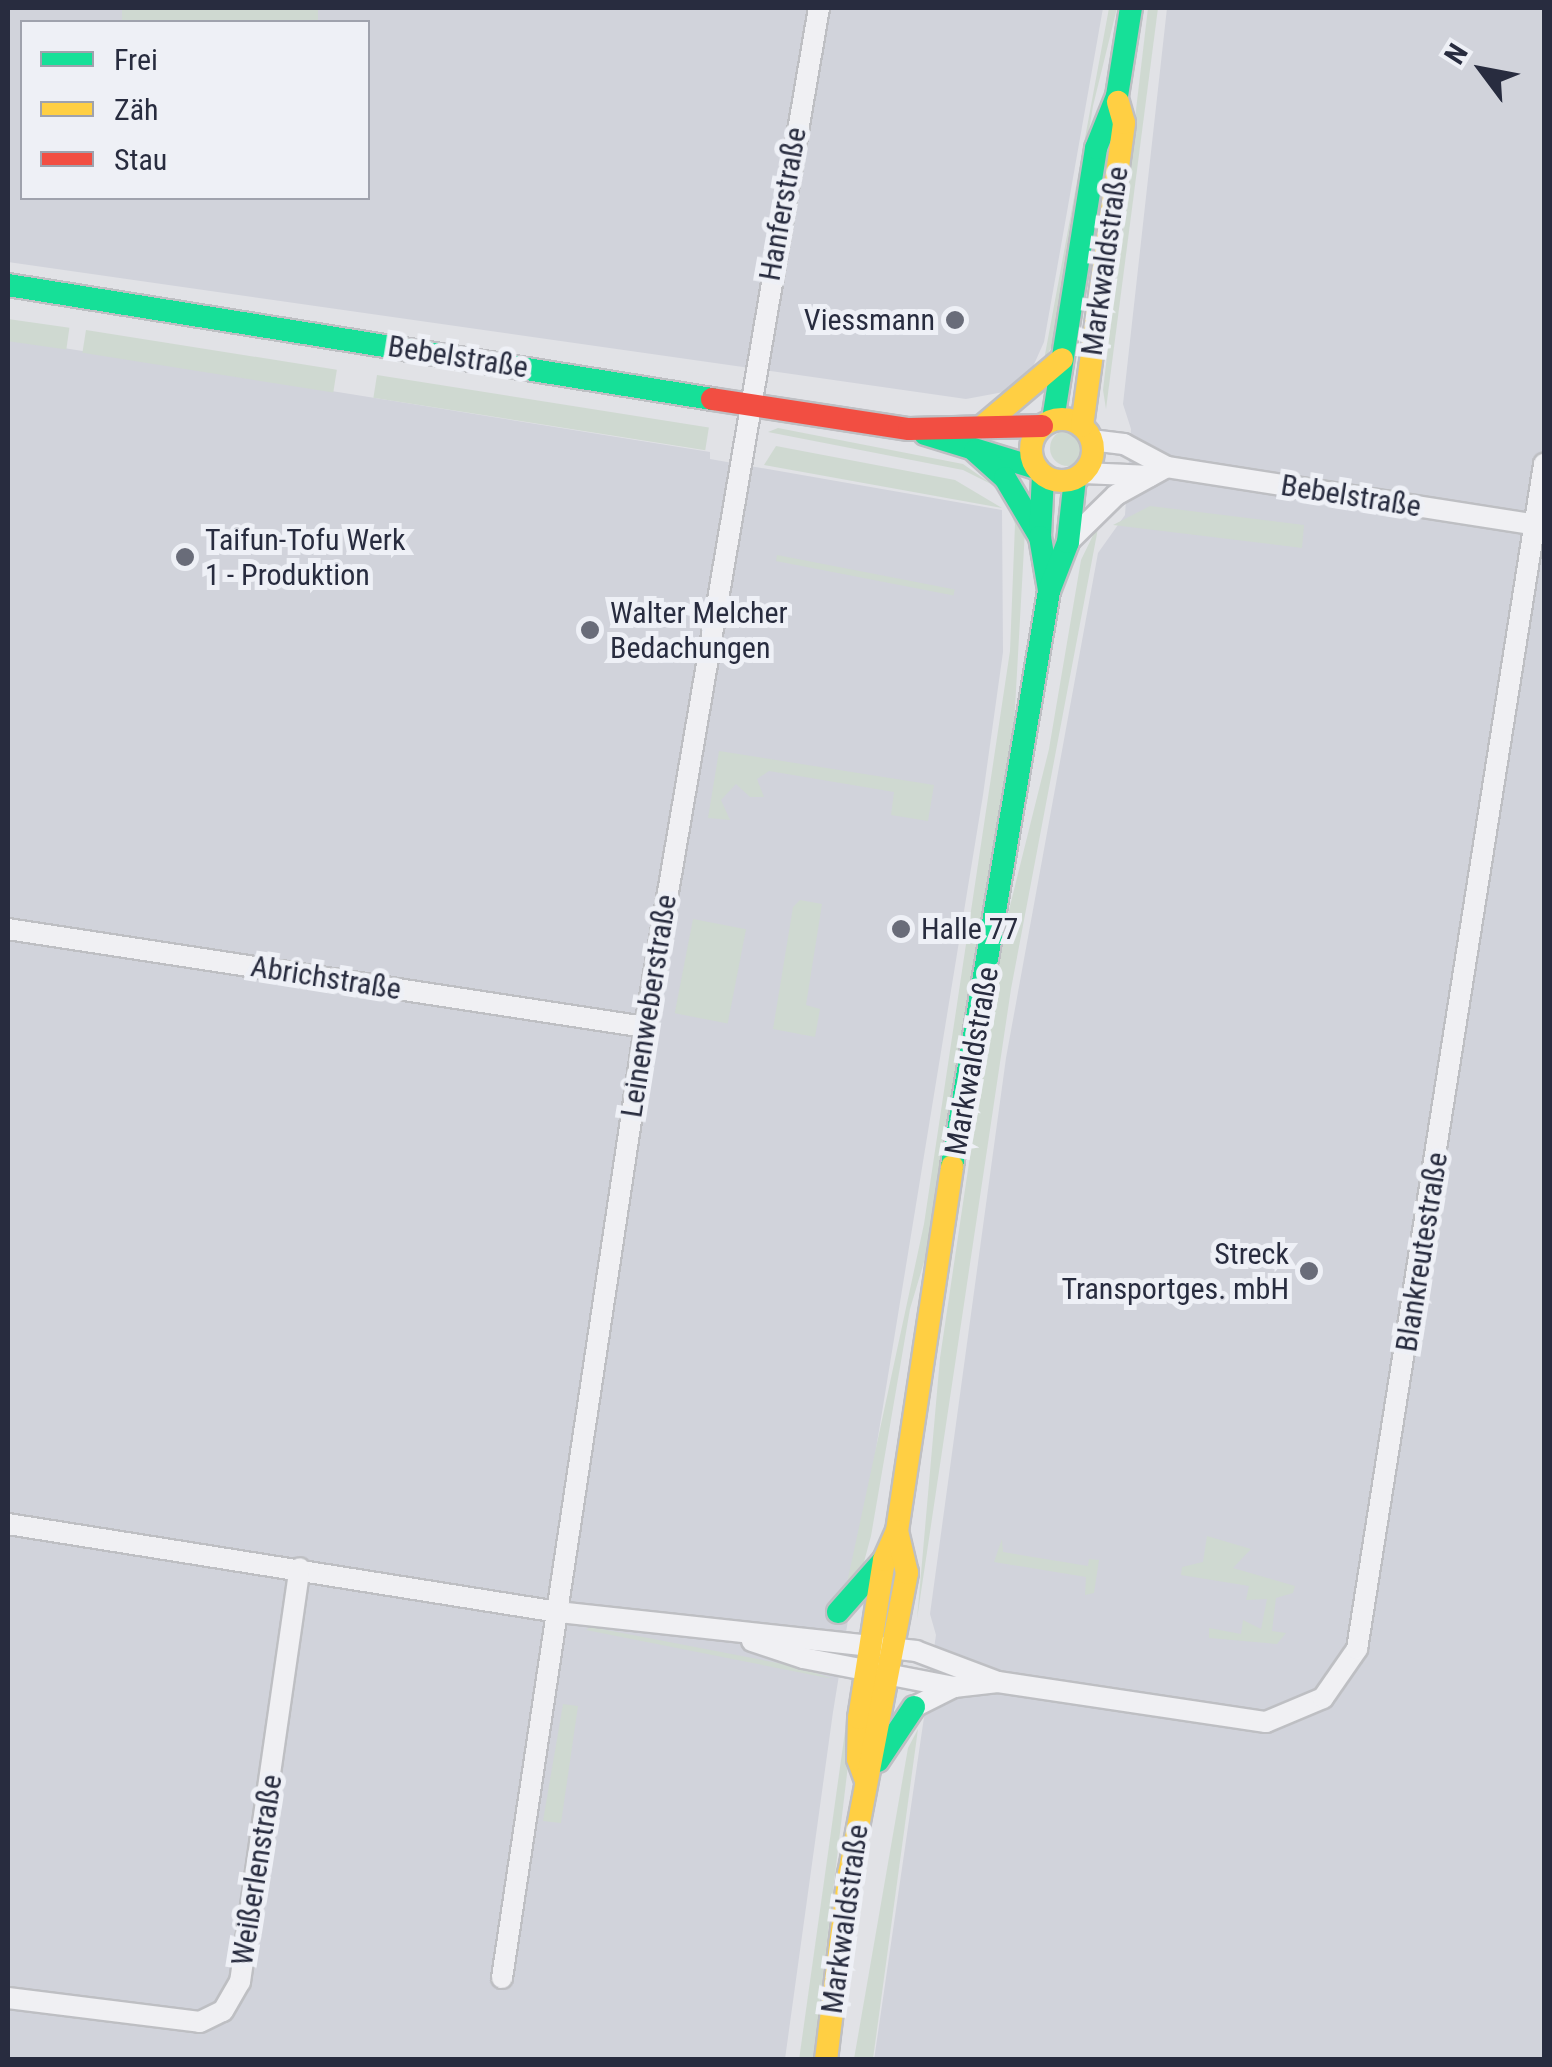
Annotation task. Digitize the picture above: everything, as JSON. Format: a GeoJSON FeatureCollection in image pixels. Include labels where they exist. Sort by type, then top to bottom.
{"type":"FeatureCollection","features":[{"type":"Feature","properties":{"kind":"main road","name":"Markwaldstraße"},"geometry":{"type":"LineString","coordinates":[[1049,591],[1040,537],[1039,472],[1032,442],[1048,423],[1096,148],[1117,96],[1130,8]]}},
{"type":"Feature","properties":{"kind":"main road","name":"Markwaldstraße"},"geometry":{"type":"LineString","coordinates":[[881,1659],[884,1560],[897,1531],[921,1351],[1049,591],[1068,542],[1087,433],[1124,123],[1117,96]]}},
{"type":"Feature","properties":{"kind":"main road","name":"Bebelstraße"},"geometry":{"type":"LineString","coordinates":[[8,285],[909,429],[1039,472],[1079,476]]}},
{"type":"Feature","properties":{"kind":"main road"},"geometry":{"type":"LineString","coordinates":[[984,425],[1062,359]]}},
{"type":"Feature","properties":{"kind":"main road","name":"Bebelstraße"},"geometry":{"type":"LineString","coordinates":[[909,429],[1048,423],[1087,433]]}},
{"type":"Feature","properties":{"kind":"main road"},"geometry":{"type":"LineString","coordinates":[[975,452],[1019,497],[1040,537]]}},
{"type":"Feature","properties":{"kind":"main road","name":"Markwaldstraße"},"geometry":{"type":"LineString","coordinates":[[826,2060],[865,1778],[858,1759],[881,1659],[907,1573],[897,1531]]}},
{"type":"Feature","properties":{"kind":"main road"},"geometry":{"type":"LineString","coordinates":[[838,1612],[884,1560]]}},
{"type":"Feature","properties":{"kind":"main road"},"geometry":{"type":"LineString","coordinates":[[865,1778],[914,1707]]}},
{"type":"Feature","properties":{"kind":"street","name":"Hanferstraße"},"geometry":{"type":"LineString","coordinates":[[748,402],[819,8]]}},
{"type":"Feature","properties":{"kind":"street","name":"Leinenweberstraße"},"geometry":{"type":"LineString","coordinates":[[558,1612],[645,1027],[748,402]]}},
{"type":"Feature","properties":{"kind":"street","name":"Bebelstraße"},"geometry":{"type":"LineString","coordinates":[[1087,433],[1124,444],[1159,472]]}},
{"type":"Feature","properties":{"kind":"street","name":"Blankreutestraße"},"geometry":{"type":"LineString","coordinates":[[881,1659],[950,1660],[998,1682],[1266,1722],[1323,1698],[1356,1649],[1544,464]]}},
{"type":"Feature","properties":{"kind":"street","name":"Bebelstraße"},"geometry":{"type":"LineString","coordinates":[[1079,476],[1159,472],[1536,525]]}},
{"type":"Feature","properties":{"kind":"street"},"geometry":{"type":"LineString","coordinates":[[1068,542],[1116,495],[1159,472]]}},
{"type":"Feature","properties":{"kind":"street","name":"Abrichstraße"},"geometry":{"type":"LineString","coordinates":[[8,929],[645,1027]]}},
{"type":"Feature","properties":{"kind":"street"},"geometry":{"type":"LineString","coordinates":[[8,1524],[558,1612],[737,1636],[795,1634],[881,1659]]}},
{"type":"Feature","properties":{"kind":"street","name":"Weißerlenstraße"},"geometry":{"type":"LineString","coordinates":[[8,1998],[200,2022],[223,2010],[240,1982],[300,1568]]}},
{"type":"Feature","properties":{"kind":"street"},"geometry":{"type":"LineString","coordinates":[[502,1978],[558,1612]]}},
{"type":"Feature","properties":{"kind":"street"},"geometry":{"type":"LineString","coordinates":[[795,1634],[838,1612]]}},
{"type":"Feature","properties":{"kind":"street"},"geometry":{"type":"LineString","coordinates":[[737,1636],[803,1658],[881,1659]]}},
{"type":"Feature","properties":{"kind":"street","name":"Blankreutestraße"},"geometry":{"type":"LineString","coordinates":[[881,1659],[954,1688]]}},
{"type":"Feature","properties":{"kind":"street","name":"Blankreutestraße"},"geometry":{"type":"LineString","coordinates":[[914,1707],[954,1688],[998,1682]]}},
{"type":"Feature","properties":{"kind":"shaded area"},"geometry":{"type":"Polygon","coordinates":[[[8,8],[1103,8],[1044,342],[1031,371],[1009,391],[966,399],[8,262],[8,8]]]}},
{"type":"Feature","properties":{"kind":"shaded area"},"geometry":{"type":"Polygon","coordinates":[[[122,8],[318,8],[318,20],[122,20],[122,8]]]}},
{"type":"Feature","properties":{"kind":"shaded area"},"geometry":{"type":"Polygon","coordinates":[[[1109,8],[1117,8],[1093,106],[1055,341],[1044,360],[1109,8]]]}},
{"type":"Feature","properties":{"kind":"shaded area"},"geometry":{"type":"Polygon","coordinates":[[[1148,8],[1158,8],[1106,409],[1103,390],[1148,8]]]}},
{"type":"Feature","properties":{"kind":"shaded area"},"geometry":{"type":"Polygon","coordinates":[[[1167,8],[1544,8],[1544,2059],[874,2060],[936,1635],[930,1614],[1006,1058],[1098,553],[1125,515],[1131,429],[1123,404],[1167,8]]]}},
{"type":"Feature","properties":{"kind":"shaded area"},"geometry":{"type":"Polygon","coordinates":[[[8,319],[69,328],[66,349],[8,341],[8,319]]]}},
{"type":"Feature","properties":{"kind":"shaded area"},"geometry":{"type":"Polygon","coordinates":[[[86,330],[337,370],[333,392],[82,353],[86,330]]]}},
{"type":"Feature","properties":{"kind":"shaded area"},"geometry":{"type":"Polygon","coordinates":[[[8,339],[710,452],[710,459],[1002,510],[1003,652],[983,795],[833,1712],[785,2059],[8,2059],[8,339]]]}},
{"type":"Feature","properties":{"kind":"shaded area"},"geometry":{"type":"Polygon","coordinates":[[[377,375],[709,428],[705,450],[373,398],[377,375]]]}},
{"type":"Feature","properties":{"kind":"shaded area"},"geometry":{"type":"Polygon","coordinates":[[[778,428],[963,464],[993,485],[963,470],[768,432],[778,428]]]}},
{"type":"Feature","properties":{"kind":"shaded area"},"geometry":{"type":"Polygon","coordinates":[[[1068,430],[1081,435],[1086,448],[1081,461],[1068,466],[1055,461],[1050,448],[1055,435],[1068,430]]]}},
{"type":"Feature","properties":{"kind":"shaded area"},"geometry":{"type":"Polygon","coordinates":[[[776,446],[955,480],[1002,508],[764,465],[776,446]]]}},
{"type":"Feature","properties":{"kind":"shaded area"},"geometry":{"type":"Polygon","coordinates":[[[1150,506],[1304,525],[1302,548],[1113,525],[1150,506]]]}},
{"type":"Feature","properties":{"kind":"shaded area"},"geometry":{"type":"Polygon","coordinates":[[[1010,511],[1025,530],[1014,726],[938,1215],[910,1309],[871,1536],[861,1573],[847,1583],[924,1224],[1010,651],[1015,524],[1010,511]]]}},
{"type":"Feature","properties":{"kind":"shaded area"},"geometry":{"type":"Polygon","coordinates":[[[1099,523],[1011,989],[917,1619],[940,1358],[1003,934],[1049,749],[1081,560],[1099,523]]]}},
{"type":"Feature","properties":{"kind":"shaded area"},"geometry":{"type":"Polygon","coordinates":[[[777,555],[955,590],[954,595],[776,561],[777,555]]]}},
{"type":"Feature","properties":{"kind":"shaded area"},"geometry":{"type":"Polygon","coordinates":[[[719,751],[934,785],[928,821],[891,815],[894,792],[769,771],[757,779],[764,797],[750,797],[736,784],[721,800],[730,820],[708,818],[719,751]]]}},
{"type":"Feature","properties":{"kind":"shaded area"},"geometry":{"type":"Polygon","coordinates":[[[800,900],[822,904],[806,1005],[820,1009],[815,1037],[773,1029],[793,907],[800,900]]]}},
{"type":"Feature","properties":{"kind":"shaded area"},"geometry":{"type":"Polygon","coordinates":[[[693,919],[746,929],[728,1024],[675,1013],[693,919]]]}},
{"type":"Feature","properties":{"kind":"shaded area"},"geometry":{"type":"Polygon","coordinates":[[[1207,1536],[1251,1549],[1233,1568],[1295,1586],[1293,1593],[1276,1598],[1272,1631],[1286,1633],[1277,1644],[1209,1638],[1209,1628],[1241,1634],[1243,1620],[1261,1629],[1267,1599],[1246,1600],[1249,1586],[1181,1575],[1182,1567],[1203,1562],[1207,1536]]]}},
{"type":"Feature","properties":{"kind":"shaded area"},"geometry":{"type":"Polygon","coordinates":[[[1002,1539],[1003,1552],[1088,1566],[1089,1559],[1099,1560],[1094,1593],[1085,1595],[1086,1577],[994,1562],[1002,1539]]]}},
{"type":"Feature","properties":{"kind":"shaded area"},"geometry":{"type":"Polygon","coordinates":[[[591,1627],[799,1667],[833,1679],[586,1630],[591,1627]]]}},
{"type":"Feature","properties":{"kind":"shaded area"},"geometry":{"type":"Polygon","coordinates":[[[849,1703],[849,1757],[813,2059],[799,2060],[849,1703]]]}},
{"type":"Feature","properties":{"kind":"shaded area"},"geometry":{"type":"Polygon","coordinates":[[[563,1704],[578,1706],[561,1823],[543,1821],[563,1704]]]}},
{"type":"Feature","properties":{"kind":"shaded area"},"geometry":{"type":"Polygon","coordinates":[[[918,1729],[873,2059],[854,2059],[908,1748],[918,1729]]]}},
{"type":"Feature","properties":{"kind":"traffic: fast"},"geometry":{"type":"LineString","coordinates":[[1053,420],[1096,148],[1117,96],[1131,8]]}},
{"type":"Feature","properties":{"kind":"traffic: fast"},"geometry":{"type":"LineString","coordinates":[[8,285],[712,399]]}},
{"type":"Feature","properties":{"kind":"traffic: fast"},"geometry":{"type":"LineString","coordinates":[[925,434],[1036,468]]}},
{"type":"Feature","properties":{"kind":"traffic: fast"},"geometry":{"type":"LineString","coordinates":[[975,451],[1005,478],[1040,537]]}},
{"type":"Feature","properties":{"kind":"traffic: fast"},"geometry":{"type":"LineString","coordinates":[[1043,475],[1040,537],[1049,590]]}},
{"type":"Feature","properties":{"kind":"traffic: fast"},"geometry":{"type":"LineString","coordinates":[[952,1166],[1049,591],[1068,542],[1075,479]]}},
{"type":"Feature","properties":{"kind":"traffic: fast"},"geometry":{"type":"LineString","coordinates":[[838,1612],[884,1560]]}},
{"type":"Feature","properties":{"kind":"traffic: fast"},"geometry":{"type":"LineString","coordinates":[[878,1761],[914,1707]]}},
{"type":"Feature","properties":{"kind":"traffic: slow"},"geometry":{"type":"LineString","coordinates":[[1082,426],[1124,123],[1118,102]]}},
{"type":"Feature","properties":{"kind":"traffic: slow"},"geometry":{"type":"LineString","coordinates":[[984,425],[1062,359]]}},
{"type":"Feature","properties":{"kind":"traffic: slow"},"geometry":{"type":"LineString","coordinates":[[1062,419],[1084,428],[1093,450],[1084,472],[1062,481],[1040,472],[1031,450],[1040,428],[1062,419]]}},
{"type":"Feature","properties":{"kind":"traffic: slow"},"geometry":{"type":"LineString","coordinates":[[865,1778],[858,1759],[859,1718],[884,1560],[897,1531],[952,1166]]}},
{"type":"Feature","properties":{"kind":"traffic: slow"},"geometry":{"type":"LineString","coordinates":[[826,2060],[849,1874],[907,1573],[897,1531]]}},
{"type":"Feature","properties":{"kind":"traffic: jam"},"geometry":{"type":"LineString","coordinates":[[712,399],[909,429],[1042,426]]}},
{"type":"Feature","properties":{"kind":"place","name":"Viessmann"},"geometry":{"type":"Point","coordinates":[955,320]}},
{"type":"Feature","properties":{"kind":"place","name":"Taifun-Tofu Werk 1 - Produktion"},"geometry":{"type":"Point","coordinates":[185,557]}},
{"type":"Feature","properties":{"kind":"place","name":"Walter Melcher Bedachungen"},"geometry":{"type":"Point","coordinates":[590,630]}},
{"type":"Feature","properties":{"kind":"place","name":"Halle 77"},"geometry":{"type":"Point","coordinates":[901,929]}},
{"type":"Feature","properties":{"kind":"place","name":"Streck Transportges. mbH"},"geometry":{"type":"Point","coordinates":[1309,1271]}}]}
